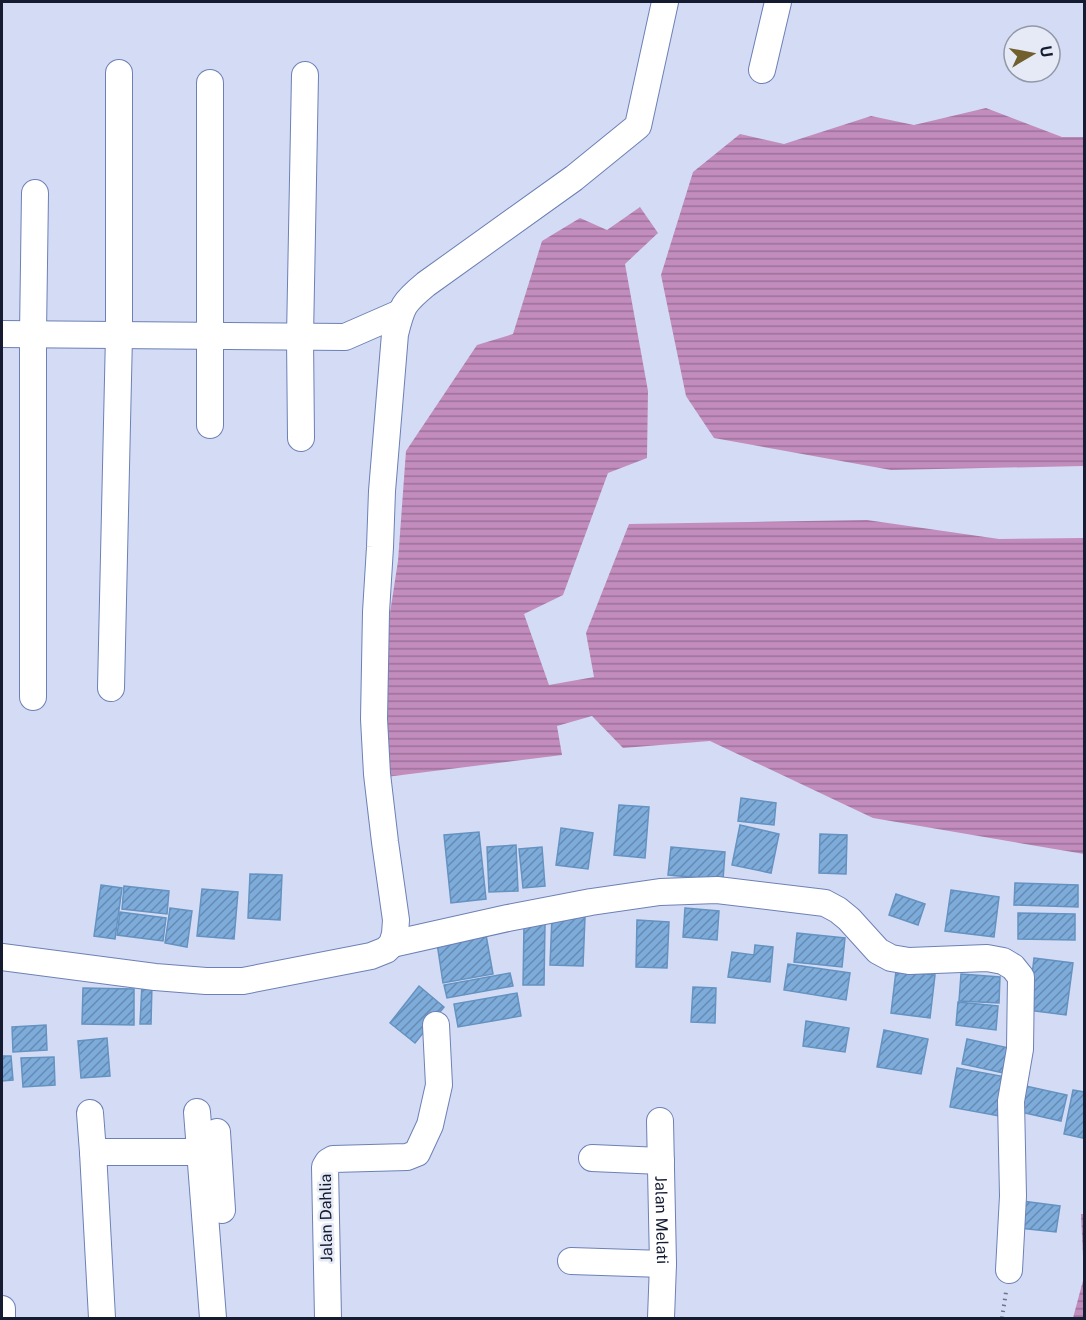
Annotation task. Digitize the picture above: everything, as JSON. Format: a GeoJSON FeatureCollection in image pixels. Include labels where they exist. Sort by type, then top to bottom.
{"type":"FeatureCollection","features":[{"type":"Feature","properties":{"kind":"street"},"geometry":{"type":"LineString","coordinates":[[2,957],[155,977],[243,981],[371,956],[386,950],[392,944],[396,920],[377,774],[374,719],[381,491],[398,323],[407,299],[574,178],[638,126],[665,2]]}},
{"type":"Feature","properties":{"kind":"street"},"geometry":{"type":"LineString","coordinates":[[762,70],[778,2]]}},
{"type":"Feature","properties":{"kind":"street"},"geometry":{"type":"LineString","coordinates":[[111,688],[119,335],[119,73]]}},
{"type":"Feature","properties":{"kind":"street"},"geometry":{"type":"LineString","coordinates":[[301,438],[300,337],[304,75]]}},
{"type":"Feature","properties":{"kind":"street"},"geometry":{"type":"LineString","coordinates":[[210,83],[210,425]]}},
{"type":"Feature","properties":{"kind":"street"},"geometry":{"type":"LineString","coordinates":[[33,697],[35,193]]}},
{"type":"Feature","properties":{"kind":"street"},"geometry":{"type":"LineString","coordinates":[[2,334],[345,337],[398,323]]}},
{"type":"Feature","properties":{"kind":"street"},"geometry":{"type":"LineString","coordinates":[[392,944],[591,902],[660,892],[717,890],[825,903],[849,919],[878,951],[891,958],[909,961],[987,958],[1003,961],[1013,967],[1021,977],[1022,985],[1020,1049],[1011,1101],[1013,1196],[1009,1270]]}},
{"type":"Feature","properties":{"kind":"street","name":"Jalan Dahlia"},"geometry":{"type":"LineString","coordinates":[[328,1318],[325,1167],[333,1159],[407,1157],[417,1153],[430,1125],[439,1085],[436,1025]]}},
{"type":"Feature","properties":{"kind":"street"},"geometry":{"type":"LineString","coordinates":[[197,1112],[213,1318]]}},
{"type":"Feature","properties":{"kind":"street"},"geometry":{"type":"LineString","coordinates":[[90,1113],[102,1318]]}},
{"type":"Feature","properties":{"kind":"street","name":"Jalan Melati"},"geometry":{"type":"LineString","coordinates":[[660,1121],[663,1264],[661,1318]]}},
{"type":"Feature","properties":{"kind":"street"},"geometry":{"type":"LineString","coordinates":[[217,1132],[229,1318]]}},
{"type":"Feature","properties":{"kind":"street"},"geometry":{"type":"LineString","coordinates":[[93,1152],[200,1152]]}},
{"type":"Feature","properties":{"kind":"street"},"geometry":{"type":"LineString","coordinates":[[592,1158],[662,1161]]}},
{"type":"Feature","properties":{"kind":"street"},"geometry":{"type":"LineString","coordinates":[[571,1261],[663,1264]]}},
{"type":"Feature","properties":{"kind":"street"},"geometry":{"type":"LineString","coordinates":[[2,1309],[2,1318]]}},
{"type":"Feature","properties":{"kind":"shaded area"},"geometry":{"type":"Polygon","coordinates":[[[986,108],[1062,137],[1084,137],[1084,466],[891,470],[714,438],[686,396],[661,275],[693,172],[740,134],[784,144],[871,116],[914,125],[986,108]]]}},
{"type":"Feature","properties":{"kind":"shaded area"},"geometry":{"type":"Polygon","coordinates":[[[640,207],[658,233],[625,264],[648,391],[647,458],[608,473],[563,595],[524,614],[549,685],[594,677],[586,633],[629,524],[867,520],[999,539],[1084,538],[1084,854],[873,818],[710,741],[623,748],[592,716],[557,726],[562,755],[386,777],[386,639],[398,561],[406,451],[477,345],[513,334],[542,241],[580,218],[607,230],[640,207]]]}},
{"type":"Feature","properties":{"kind":"shaded area"},"geometry":{"type":"Polygon","coordinates":[[[1081,1214],[1084,1214],[1084,1277],[1081,1214]]]}},
{"type":"Feature","properties":{"kind":"shaded area"},"geometry":{"type":"Polygon","coordinates":[[[1084,1277],[1084,1318],[1073,1318],[1084,1277]]]}},
{"type":"Feature","properties":{"kind":"building"},"geometry":{"type":"Polygon","coordinates":[[[741,798],[776,803],[774,825],[738,821],[741,798]]]}},
{"type":"Feature","properties":{"kind":"building"},"geometry":{"type":"Polygon","coordinates":[[[619,805],[649,807],[645,858],[614,855],[619,805]]]}},
{"type":"Feature","properties":{"kind":"building"},"geometry":{"type":"Polygon","coordinates":[[[740,825],[779,834],[771,873],[732,865],[740,825]]]}},
{"type":"Feature","properties":{"kind":"building"},"geometry":{"type":"Polygon","coordinates":[[[561,828],[593,833],[588,869],[556,865],[561,828]]]}},
{"type":"Feature","properties":{"kind":"building"},"geometry":{"type":"Polygon","coordinates":[[[479,832],[486,899],[451,903],[444,835],[479,832]]]}},
{"type":"Feature","properties":{"kind":"building"},"geometry":{"type":"Polygon","coordinates":[[[820,834],[847,835],[846,874],[819,873],[820,834]]]}},
{"type":"Feature","properties":{"kind":"building"},"geometry":{"type":"Polygon","coordinates":[[[516,845],[518,891],[489,892],[487,847],[516,845]]]}},
{"type":"Feature","properties":{"kind":"building"},"geometry":{"type":"Polygon","coordinates":[[[542,847],[545,886],[523,888],[519,849],[542,847]]]}},
{"type":"Feature","properties":{"kind":"building"},"geometry":{"type":"Polygon","coordinates":[[[671,847],[725,852],[723,880],[668,875],[671,847]]]}},
{"type":"Feature","properties":{"kind":"building"},"geometry":{"type":"Polygon","coordinates":[[[250,874],[282,875],[280,920],[248,918],[250,874]]]}},
{"type":"Feature","properties":{"kind":"building"},"geometry":{"type":"Polygon","coordinates":[[[1015,883],[1078,885],[1078,907],[1014,905],[1015,883]]]}},
{"type":"Feature","properties":{"kind":"building"},"geometry":{"type":"Polygon","coordinates":[[[101,885],[122,888],[115,939],[94,936],[101,885]]]}},
{"type":"Feature","properties":{"kind":"building"},"geometry":{"type":"Polygon","coordinates":[[[124,886],[169,891],[167,914],[122,909],[124,886]]]}},
{"type":"Feature","properties":{"kind":"building"},"geometry":{"type":"Polygon","coordinates":[[[202,889],[238,892],[234,939],[197,936],[202,889]]]}},
{"type":"Feature","properties":{"kind":"building"},"geometry":{"type":"Polygon","coordinates":[[[951,890],[999,897],[994,937],[945,931],[951,890]]]}},
{"type":"Feature","properties":{"kind":"building"},"geometry":{"type":"Polygon","coordinates":[[[896,894],[925,904],[918,925],[889,915],[896,894]]]}},
{"type":"Feature","properties":{"kind":"building"},"geometry":{"type":"Polygon","coordinates":[[[170,908],[192,911],[187,947],[165,943],[170,908]]]}},
{"type":"Feature","properties":{"kind":"building"},"geometry":{"type":"Polygon","coordinates":[[[685,908],[719,911],[717,940],[683,937],[685,908]]]}},
{"type":"Feature","properties":{"kind":"building"},"geometry":{"type":"Polygon","coordinates":[[[120,912],[166,918],[163,941],[117,935],[120,912]]]}},
{"type":"Feature","properties":{"kind":"building"},"geometry":{"type":"Polygon","coordinates":[[[1018,913],[1075,914],[1075,940],[1018,939],[1018,913]]]}},
{"type":"Feature","properties":{"kind":"building"},"geometry":{"type":"Polygon","coordinates":[[[552,916],[585,917],[583,966],[550,965],[552,916]]]}},
{"type":"Feature","properties":{"kind":"building"},"geometry":{"type":"Polygon","coordinates":[[[637,920],[669,922],[667,968],[636,967],[637,920]]]}},
{"type":"Feature","properties":{"kind":"building"},"geometry":{"type":"Polygon","coordinates":[[[524,924],[545,924],[544,985],[523,985],[524,924]]]}},
{"type":"Feature","properties":{"kind":"building"},"geometry":{"type":"Polygon","coordinates":[[[797,933],[845,938],[842,967],[794,962],[797,933]]]}},
{"type":"Feature","properties":{"kind":"building"},"geometry":{"type":"Polygon","coordinates":[[[486,935],[493,974],[443,983],[437,943],[486,935]]]}},
{"type":"Feature","properties":{"kind":"building"},"geometry":{"type":"Polygon","coordinates":[[[755,945],[773,947],[770,982],[728,977],[732,952],[754,955],[755,945]]]}},
{"type":"Feature","properties":{"kind":"building"},"geometry":{"type":"Polygon","coordinates":[[[1034,958],[1073,963],[1066,1015],[1028,1010],[1034,958]]]}},
{"type":"Feature","properties":{"kind":"building"},"geometry":{"type":"Polygon","coordinates":[[[788,964],[850,973],[846,1000],[784,990],[788,964]]]}},
{"type":"Feature","properties":{"kind":"building"},"geometry":{"type":"Polygon","coordinates":[[[896,971],[935,975],[930,1018],[891,1013],[896,971]]]}},
{"type":"Feature","properties":{"kind":"building"},"geometry":{"type":"Polygon","coordinates":[[[510,973],[513,986],[447,998],[444,985],[510,973]]]}},
{"type":"Feature","properties":{"kind":"building"},"geometry":{"type":"Polygon","coordinates":[[[961,974],[1000,977],[999,1003],[959,1001],[961,974]]]}},
{"type":"Feature","properties":{"kind":"building"},"geometry":{"type":"Polygon","coordinates":[[[142,983],[152,984],[151,1024],[140,1024],[142,983]]]}},
{"type":"Feature","properties":{"kind":"building"},"geometry":{"type":"Polygon","coordinates":[[[419,986],[444,1007],[415,1043],[390,1023],[419,986]]]}},
{"type":"Feature","properties":{"kind":"building"},"geometry":{"type":"Polygon","coordinates":[[[693,987],[716,988],[715,1023],[691,1022],[693,987]]]}},
{"type":"Feature","properties":{"kind":"building"},"geometry":{"type":"Polygon","coordinates":[[[83,988],[134,989],[134,1025],[82,1024],[83,988]]]}},
{"type":"Feature","properties":{"kind":"building"},"geometry":{"type":"Polygon","coordinates":[[[517,993],[521,1016],[458,1027],[454,1004],[517,993]]]}},
{"type":"Feature","properties":{"kind":"building"},"geometry":{"type":"Polygon","coordinates":[[[958,1002],[998,1006],[996,1030],[956,1025],[958,1002]]]}},
{"type":"Feature","properties":{"kind":"building"},"geometry":{"type":"Polygon","coordinates":[[[806,1021],[849,1028],[845,1052],[803,1046],[806,1021]]]}},
{"type":"Feature","properties":{"kind":"building"},"geometry":{"type":"Polygon","coordinates":[[[46,1025],[47,1050],[13,1052],[12,1027],[46,1025]]]}},
{"type":"Feature","properties":{"kind":"building"},"geometry":{"type":"Polygon","coordinates":[[[884,1030],[928,1039],[921,1074],[877,1067],[884,1030]]]}},
{"type":"Feature","properties":{"kind":"building"},"geometry":{"type":"Polygon","coordinates":[[[107,1038],[110,1076],[81,1078],[78,1041],[107,1038]]]}},
{"type":"Feature","properties":{"kind":"building"},"geometry":{"type":"Polygon","coordinates":[[[967,1039],[1009,1048],[1004,1073],[962,1064],[967,1039]]]}},
{"type":"Feature","properties":{"kind":"building"},"geometry":{"type":"Polygon","coordinates":[[[2,1056],[11,1056],[13,1080],[2,1081],[2,1056]]]}},
{"type":"Feature","properties":{"kind":"building"},"geometry":{"type":"Polygon","coordinates":[[[54,1057],[55,1085],[23,1087],[21,1058],[54,1057]]]}},
{"type":"Feature","properties":{"kind":"building"},"geometry":{"type":"Polygon","coordinates":[[[957,1068],[1006,1077],[999,1116],[950,1107],[957,1068]]]}},
{"type":"Feature","properties":{"kind":"building"},"geometry":{"type":"Polygon","coordinates":[[[1021,1085],[1067,1095],[1061,1121],[1016,1111],[1021,1085]]]}},
{"type":"Feature","properties":{"kind":"building"},"geometry":{"type":"Polygon","coordinates":[[[1073,1090],[1084,1092],[1083,1138],[1064,1134],[1073,1090]]]}},
{"type":"Feature","properties":{"kind":"building"},"geometry":{"type":"Polygon","coordinates":[[[1022,1201],[1060,1206],[1056,1232],[1019,1228],[1022,1201]]]}}]}
